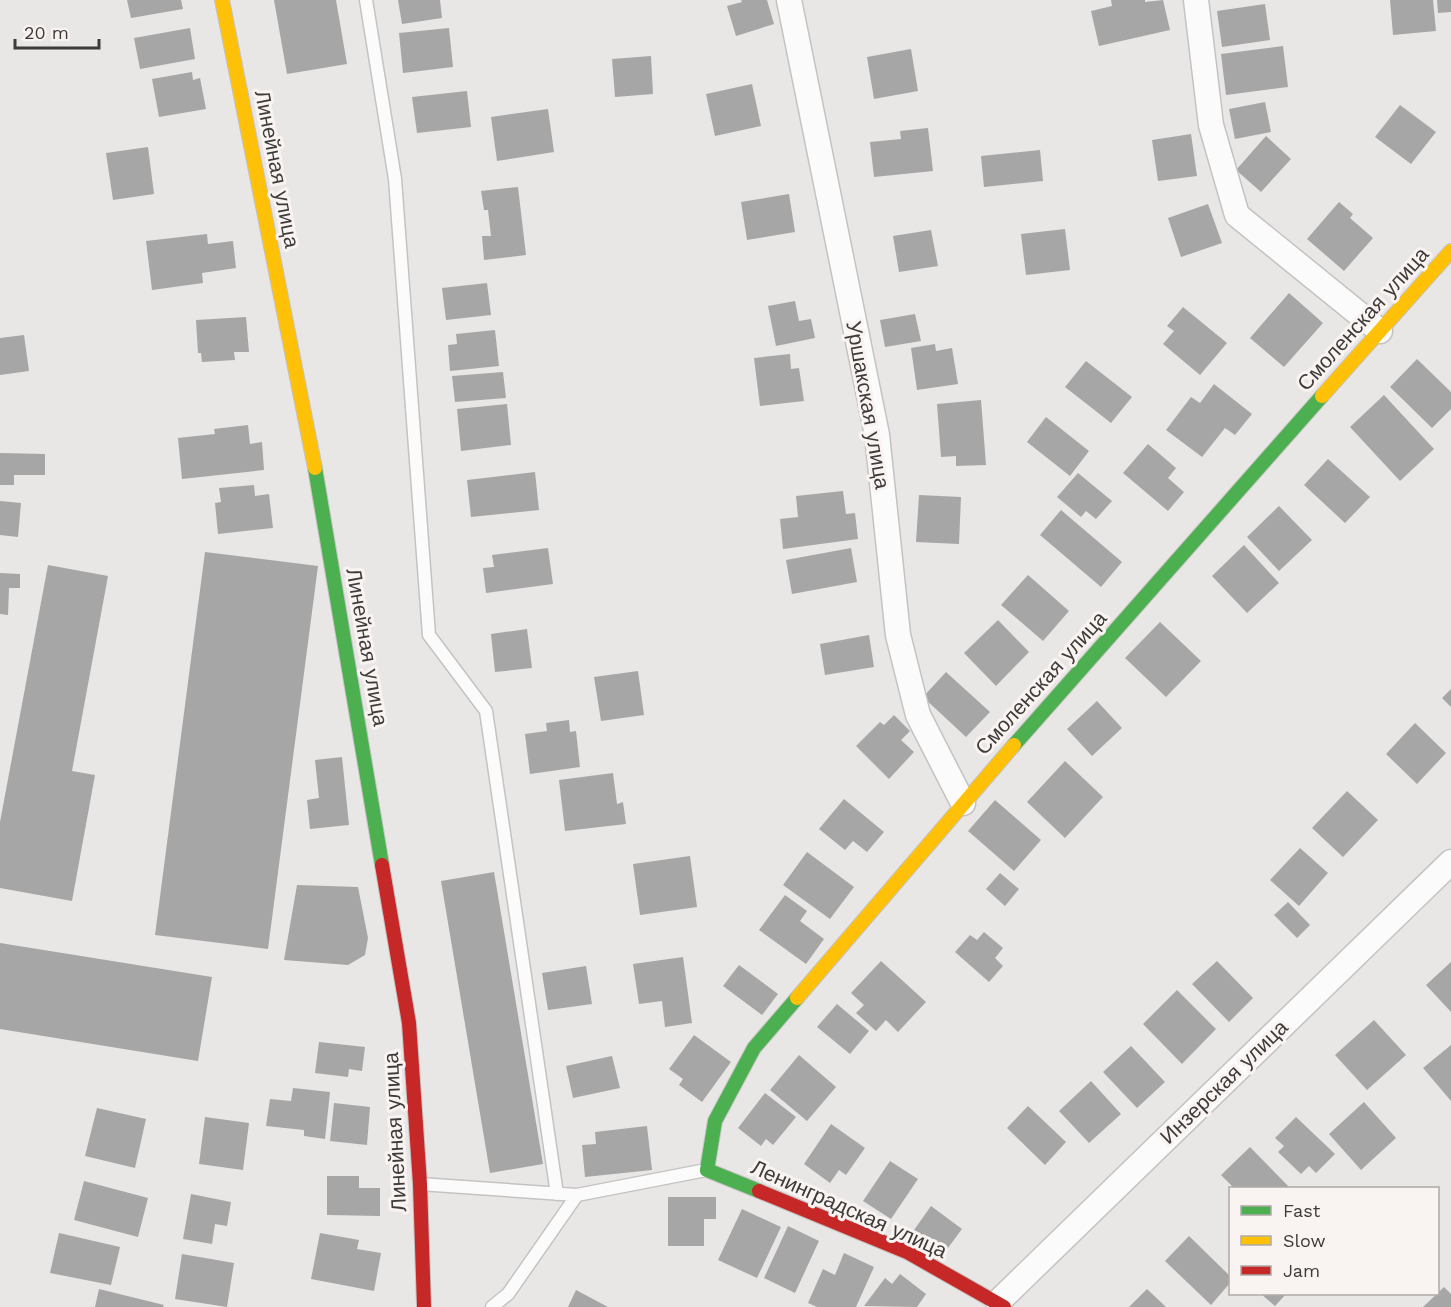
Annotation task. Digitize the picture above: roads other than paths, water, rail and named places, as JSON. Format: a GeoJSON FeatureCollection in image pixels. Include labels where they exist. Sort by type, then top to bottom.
{"type":"FeatureCollection","features":[{"type":"Feature","properties":{"kind":"street","name":"Линейная улица"},"geometry":{"type":"LineString","coordinates":[[222,0],[316,471],[408,1012],[420,1184],[424,1307]]}},
{"type":"Feature","properties":{"kind":"street","name":"Уршакская улица"},"geometry":{"type":"LineString","coordinates":[[789,0],[877,435],[898,634],[918,715],[963,803]]}},
{"type":"Feature","properties":{"kind":"street"},"geometry":{"type":"LineString","coordinates":[[1196,0],[1211,125],[1237,215],[1380,331]]}},
{"type":"Feature","properties":{"kind":"street","name":"Смоленская улица"},"geometry":{"type":"LineString","coordinates":[[707,1170],[715,1121],[754,1048],[963,803],[1451,251]]}},
{"type":"Feature","properties":{"kind":"street","name":"Инзерская улица"},"geometry":{"type":"LineString","coordinates":[[1001,1305],[1451,862]]}},
{"type":"Feature","properties":{"kind":"street","name":"Ленинградская улица"},"geometry":{"type":"LineString","coordinates":[[707,1170],[907,1252],[1001,1305]]}},
{"type":"Feature","properties":{"kind":"lane"},"geometry":{"type":"LineString","coordinates":[[366,0],[395,179],[429,635],[486,711],[557,1194]]}},
{"type":"Feature","properties":{"kind":"lane"},"geometry":{"type":"LineString","coordinates":[[420,1184],[577,1195],[707,1170]]}},
{"type":"Feature","properties":{"kind":"lane"},"geometry":{"type":"LineString","coordinates":[[492,1307],[508,1294],[577,1195]]}}]}
